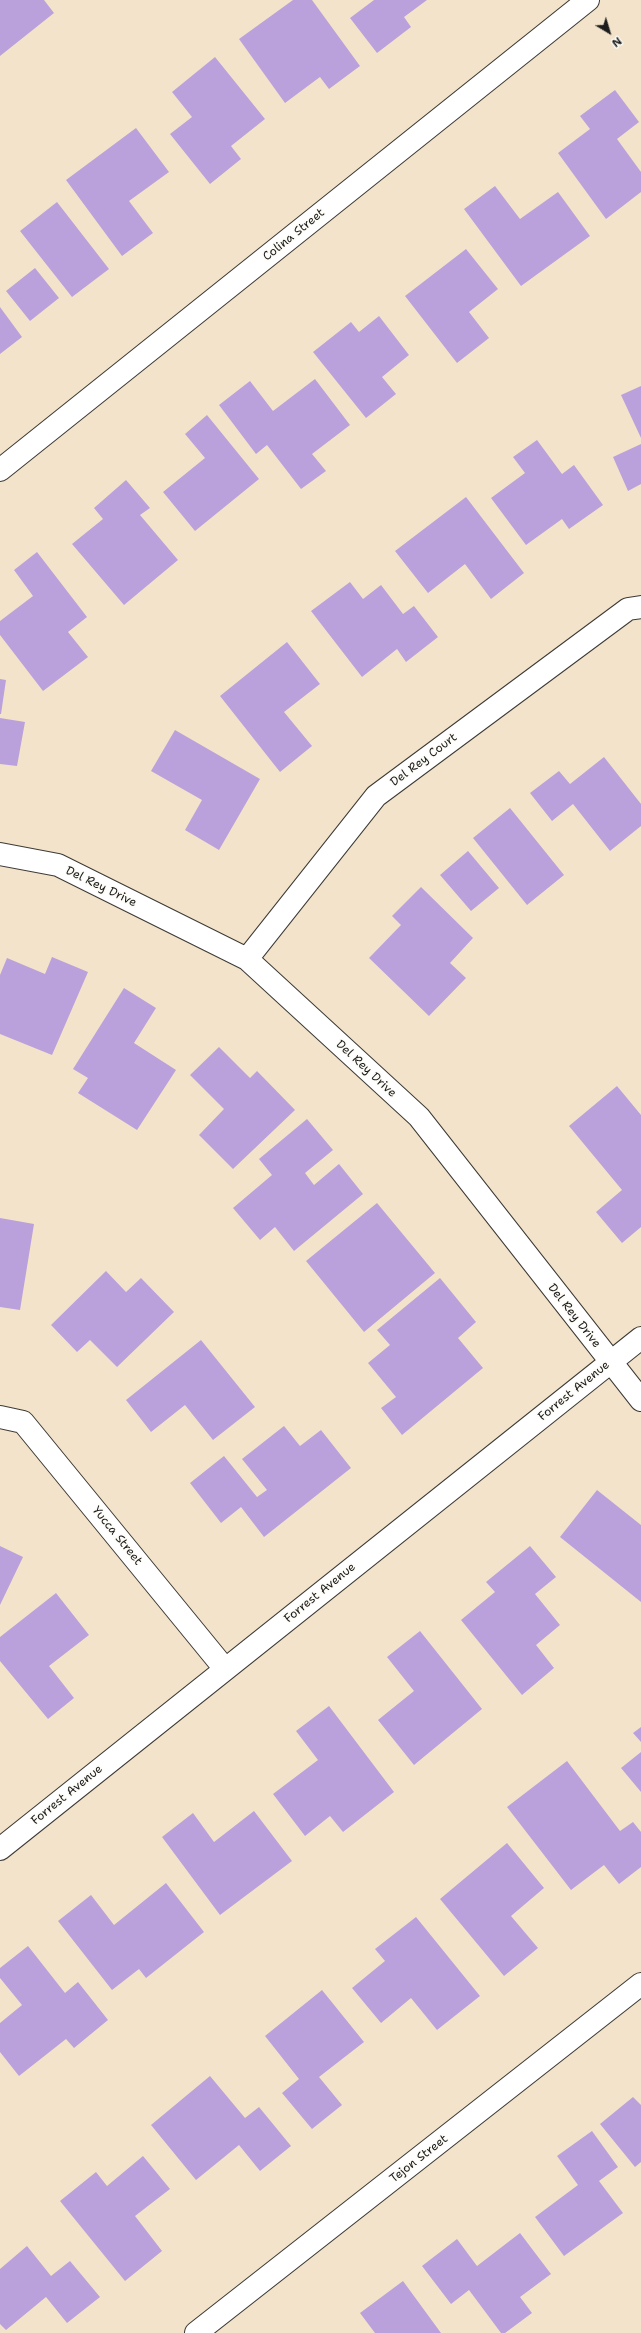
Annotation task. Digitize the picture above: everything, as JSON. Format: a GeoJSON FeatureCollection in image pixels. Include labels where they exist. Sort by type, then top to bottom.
{"type":"FeatureCollection","features":[{"type":"Feature","properties":{"kind":"street","name":"Colina Street"},"geometry":{"type":"LineString","coordinates":[[0,470],[588,0]]}},
{"type":"Feature","properties":{"kind":"street","name":"Del Rey Court"},"geometry":{"type":"LineString","coordinates":[[247,959],[376,796],[628,609],[641,607]]}},
{"type":"Feature","properties":{"kind":"street","name":"Del Rey Drive"},"geometry":{"type":"LineString","coordinates":[[0,854],[58,865],[247,959],[419,1117],[609,1362],[641,1400]]}},
{"type":"Feature","properties":{"kind":"street","name":"Forrest Avenue"},"geometry":{"type":"LineString","coordinates":[[0,1849],[225,1668],[641,1338]]}},
{"type":"Feature","properties":{"kind":"street","name":"Yucca Street"},"geometry":{"type":"LineString","coordinates":[[0,1417],[24,1422],[225,1668]]}},
{"type":"Feature","properties":{"kind":"street","name":"Tejon Street"},"geometry":{"type":"LineString","coordinates":[[196,2333],[641,1984]]}},
{"type":"Feature","properties":{"kind":"building"},"geometry":{"type":"Polygon","coordinates":[[[0,0],[44,0],[54,13],[0,56],[0,0]]]}},
{"type":"Feature","properties":{"kind":"building"},"geometry":{"type":"Polygon","coordinates":[[[293,0],[312,0],[360,66],[329,89],[320,77],[285,103],[239,39],[293,0]]]}},
{"type":"Feature","properties":{"kind":"building"},"geometry":{"type":"Polygon","coordinates":[[[374,0],[427,0],[404,17],[411,27],[377,53],[350,18],[374,0]]]}},
{"type":"Feature","properties":{"kind":"building"},"geometry":{"type":"Polygon","coordinates":[[[215,57],[265,119],[231,146],[241,159],[210,184],[170,134],[192,117],[172,92],[215,57]]]}},
{"type":"Feature","properties":{"kind":"building"},"geometry":{"type":"Polygon","coordinates":[[[615,90],[639,122],[617,139],[641,172],[641,192],[606,219],[558,153],[590,129],[580,116],[615,90]]]}},
{"type":"Feature","properties":{"kind":"building"},"geometry":{"type":"Polygon","coordinates":[[[136,128],[169,172],[129,201],[153,233],[122,256],[66,180],[136,128]]]}},
{"type":"Feature","properties":{"kind":"building"},"geometry":{"type":"Polygon","coordinates":[[[495,186],[520,219],[558,192],[590,236],[521,286],[464,209],[495,186]]]}},
{"type":"Feature","properties":{"kind":"building"},"geometry":{"type":"Polygon","coordinates":[[[57,202],[109,269],[72,297],[20,231],[57,202]]]}},
{"type":"Feature","properties":{"kind":"building"},"geometry":{"type":"Polygon","coordinates":[[[466,249],[498,289],[469,312],[489,338],[457,363],[405,296],[466,249]]]}},
{"type":"Feature","properties":{"kind":"building"},"geometry":{"type":"Polygon","coordinates":[[[35,268],[59,298],[30,321],[6,291],[35,268]]]}},
{"type":"Feature","properties":{"kind":"building"},"geometry":{"type":"Polygon","coordinates":[[[0,307],[22,337],[0,354],[0,307]]]}},
{"type":"Feature","properties":{"kind":"building"},"geometry":{"type":"Polygon","coordinates":[[[379,316],[409,355],[382,377],[396,394],[366,418],[313,352],[351,322],[359,332],[379,316]]]}},
{"type":"Feature","properties":{"kind":"building"},"geometry":{"type":"Polygon","coordinates":[[[315,379],[350,425],[312,454],[326,471],[301,489],[267,445],[256,454],[219,405],[250,381],[273,411],[315,379]]]}},
{"type":"Feature","properties":{"kind":"building"},"geometry":{"type":"Polygon","coordinates":[[[641,386],[641,438],[621,395],[641,386]]]}},
{"type":"Feature","properties":{"kind":"building"},"geometry":{"type":"Polygon","coordinates":[[[207,415],[259,479],[195,531],[163,492],[205,458],[185,434],[207,415]]]}},
{"type":"Feature","properties":{"kind":"building"},"geometry":{"type":"Polygon","coordinates":[[[537,440],[562,474],[574,465],[603,505],[569,529],[562,519],[526,545],[491,498],[525,473],[513,457],[537,440]]]}},
{"type":"Feature","properties":{"kind":"building"},"geometry":{"type":"Polygon","coordinates":[[[641,444],[641,484],[628,491],[613,457],[641,444]]]}},
{"type":"Feature","properties":{"kind":"building"},"geometry":{"type":"Polygon","coordinates":[[[126,480],[150,508],[140,515],[178,560],[124,605],[72,544],[103,519],[94,508],[126,480]]]}},
{"type":"Feature","properties":{"kind":"building"},"geometry":{"type":"Polygon","coordinates":[[[466,497],[524,573],[491,599],[465,564],[428,593],[395,551],[466,497]]]}},
{"type":"Feature","properties":{"kind":"building"},"geometry":{"type":"Polygon","coordinates":[[[37,552],[87,617],[68,632],[88,657],[43,691],[0,635],[0,621],[33,596],[14,570],[37,552]]]}},
{"type":"Feature","properties":{"kind":"building"},"geometry":{"type":"Polygon","coordinates":[[[350,582],[363,599],[381,585],[403,614],[414,606],[438,637],[406,662],[397,649],[362,677],[311,611],[350,582]]]}},
{"type":"Feature","properties":{"kind":"building"},"geometry":{"type":"Polygon","coordinates":[[[287,642],[320,684],[284,712],[312,746],[280,772],[220,696],[287,642]]]}},
{"type":"Feature","properties":{"kind":"building"},"geometry":{"type":"Polygon","coordinates":[[[0,679],[6,680],[1,714],[0,714],[0,679]]]}},
{"type":"Feature","properties":{"kind":"building"},"geometry":{"type":"Polygon","coordinates":[[[0,718],[25,722],[17,766],[0,764],[0,718]]]}},
{"type":"Feature","properties":{"kind":"building"},"geometry":{"type":"Polygon","coordinates":[[[175,730],[260,779],[219,850],[185,830],[202,800],[151,771],[175,730]]]}},
{"type":"Feature","properties":{"kind":"building"},"geometry":{"type":"Polygon","coordinates":[[[604,757],[641,804],[641,826],[610,851],[573,804],[552,821],[530,793],[559,771],[570,784],[604,757]]]}},
{"type":"Feature","properties":{"kind":"building"},"geometry":{"type":"Polygon","coordinates":[[[510,808],[564,875],[527,905],[473,838],[510,808]]]}},
{"type":"Feature","properties":{"kind":"building"},"geometry":{"type":"Polygon","coordinates":[[[468,851],[499,888],[471,911],[440,875],[468,851]]]}},
{"type":"Feature","properties":{"kind":"building"},"geometry":{"type":"Polygon","coordinates":[[[421,887],[473,938],[450,963],[466,978],[429,1016],[369,958],[401,925],[392,916],[421,887]]]}},
{"type":"Feature","properties":{"kind":"building"},"geometry":{"type":"Polygon","coordinates":[[[52,957],[88,972],[52,1055],[0,1034],[0,975],[7,958],[45,974],[52,957]]]}},
{"type":"Feature","properties":{"kind":"building"},"geometry":{"type":"Polygon","coordinates":[[[124,988],[156,1008],[134,1043],[176,1070],[137,1130],[78,1093],[88,1078],[73,1069],[124,988]]]}},
{"type":"Feature","properties":{"kind":"building"},"geometry":{"type":"Polygon","coordinates":[[[219,1047],[250,1078],[257,1071],[295,1110],[233,1169],[199,1135],[224,1109],[190,1075],[219,1047]]]}},
{"type":"Feature","properties":{"kind":"building"},"geometry":{"type":"Polygon","coordinates":[[[617,1086],[641,1115],[641,1227],[622,1243],[596,1212],[622,1190],[569,1126],[617,1086]]]}},
{"type":"Feature","properties":{"kind":"building"},"geometry":{"type":"Polygon","coordinates":[[[307,1119],[333,1150],[305,1173],[314,1185],[339,1164],[363,1194],[294,1251],[275,1227],[260,1240],[233,1208],[272,1175],[259,1159],[307,1119]]]}},
{"type":"Feature","properties":{"kind":"building"},"geometry":{"type":"Polygon","coordinates":[[[377,1203],[435,1273],[364,1332],[306,1261],[377,1203]]]}},
{"type":"Feature","properties":{"kind":"building"},"geometry":{"type":"Polygon","coordinates":[[[0,1218],[34,1224],[20,1310],[0,1307],[0,1218]]]}},
{"type":"Feature","properties":{"kind":"building"},"geometry":{"type":"Polygon","coordinates":[[[106,1271],[126,1292],[141,1278],[174,1312],[117,1367],[90,1340],[77,1352],[51,1325],[106,1271]]]}},
{"type":"Feature","properties":{"kind":"building"},"geometry":{"type":"Polygon","coordinates":[[[440,1278],[476,1322],[458,1338],[483,1368],[402,1435],[381,1408],[396,1397],[368,1363],[390,1345],[377,1330],[440,1278]]]}},
{"type":"Feature","properties":{"kind":"building"},"geometry":{"type":"Polygon","coordinates":[[[201,1340],[255,1407],[213,1440],[185,1405],[151,1432],[126,1400],[201,1340]]]}},
{"type":"Feature","properties":{"kind":"building"},"geometry":{"type":"Polygon","coordinates":[[[284,1426],[300,1446],[321,1430],[351,1468],[264,1537],[241,1507],[221,1523],[190,1483],[224,1456],[257,1497],[267,1490],[242,1459],[284,1426]]]}},
{"type":"Feature","properties":{"kind":"building"},"geometry":{"type":"Polygon","coordinates":[[[597,1490],[641,1525],[641,1602],[560,1537],[597,1490]]]}},
{"type":"Feature","properties":{"kind":"building"},"geometry":{"type":"Polygon","coordinates":[[[0,1546],[23,1557],[0,1605],[0,1546]]]}},
{"type":"Feature","properties":{"kind":"building"},"geometry":{"type":"Polygon","coordinates":[[[530,1546],[556,1577],[535,1594],[560,1625],[536,1645],[554,1668],[522,1695],[461,1620],[495,1592],[486,1582],[530,1546]]]}},
{"type":"Feature","properties":{"kind":"building"},"geometry":{"type":"Polygon","coordinates":[[[56,1593],[89,1635],[49,1666],[74,1698],[48,1719],[0,1661],[0,1637],[56,1593]]]}},
{"type":"Feature","properties":{"kind":"building"},"geometry":{"type":"Polygon","coordinates":[[[420,1631],[482,1709],[414,1765],[378,1720],[414,1691],[387,1657],[420,1631]]]}},
{"type":"Feature","properties":{"kind":"building"},"geometry":{"type":"Polygon","coordinates":[[[329,1706],[394,1792],[343,1832],[330,1816],[305,1836],[273,1794],[318,1760],[296,1731],[329,1706]]]}},
{"type":"Feature","properties":{"kind":"building"},"geometry":{"type":"Polygon","coordinates":[[[641,1727],[641,1742],[633,1733],[641,1727]]]}},
{"type":"Feature","properties":{"kind":"building"},"geometry":{"type":"Polygon","coordinates":[[[641,1752],[641,1792],[621,1768],[641,1752]]]}},
{"type":"Feature","properties":{"kind":"building"},"geometry":{"type":"Polygon","coordinates":[[[567,1761],[620,1831],[633,1822],[641,1832],[641,1867],[619,1884],[604,1865],[571,1890],[507,1807],[567,1761]]]}},
{"type":"Feature","properties":{"kind":"building"},"geometry":{"type":"Polygon","coordinates":[[[254,1811],[292,1861],[220,1915],[162,1837],[193,1813],[214,1842],[254,1811]]]}},
{"type":"Feature","properties":{"kind":"building"},"geometry":{"type":"Polygon","coordinates":[[[507,1843],[544,1888],[511,1916],[538,1948],[504,1976],[440,1899],[507,1843]]]}},
{"type":"Feature","properties":{"kind":"building"},"geometry":{"type":"Polygon","coordinates":[[[166,1883],[204,1932],[146,1978],[139,1969],[112,1990],[58,1921],[91,1895],[114,1925],[166,1883]]]}},
{"type":"Feature","properties":{"kind":"building"},"geometry":{"type":"Polygon","coordinates":[[[416,1917],[480,1996],[437,2030],[411,1998],[381,2023],[352,1988],[385,1961],[375,1949],[416,1917]]]}},
{"type":"Feature","properties":{"kind":"building"},"geometry":{"type":"Polygon","coordinates":[[[28,1946],[65,1993],[78,1982],[108,2020],[74,2048],[66,2039],[19,2076],[0,2052],[0,2023],[22,2005],[0,1978],[0,1968],[28,1946]]]}},
{"type":"Feature","properties":{"kind":"building"},"geometry":{"type":"Polygon","coordinates":[[[322,1990],[364,2042],[319,2077],[342,2105],[312,2129],[282,2093],[299,2079],[265,2036],[322,1990]]]}},
{"type":"Feature","properties":{"kind":"building"},"geometry":{"type":"Polygon","coordinates":[[[210,2076],[245,2118],[259,2107],[291,2146],[260,2171],[239,2145],[196,2180],[151,2125],[210,2076]]]}},
{"type":"Feature","properties":{"kind":"building"},"geometry":{"type":"Polygon","coordinates":[[[633,2097],[641,2105],[641,2162],[635,2167],[600,2124],[633,2097]]]}},
{"type":"Feature","properties":{"kind":"building"},"geometry":{"type":"Polygon","coordinates":[[[592,2131],[618,2167],[599,2181],[623,2213],[564,2256],[535,2217],[578,2185],[557,2156],[592,2131]]]}},
{"type":"Feature","properties":{"kind":"building"},"geometry":{"type":"Polygon","coordinates":[[[143,2156],[170,2189],[135,2216],[162,2251],[125,2281],[60,2201],[96,2172],[107,2186],[143,2156]]]}},
{"type":"Feature","properties":{"kind":"building"},"geometry":{"type":"Polygon","coordinates":[[[520,2233],[551,2274],[520,2297],[532,2313],[505,2333],[501,2333],[469,2290],[451,2304],[422,2266],[457,2239],[477,2266],[520,2233]]]}},
{"type":"Feature","properties":{"kind":"building"},"geometry":{"type":"Polygon","coordinates":[[[27,2246],[51,2276],[70,2261],[100,2297],[67,2323],[46,2297],[6,2330],[0,2324],[0,2269],[27,2246]]]}},
{"type":"Feature","properties":{"kind":"building"},"geometry":{"type":"Polygon","coordinates":[[[403,2281],[441,2333],[375,2333],[360,2313],[403,2281]]]}}]}
